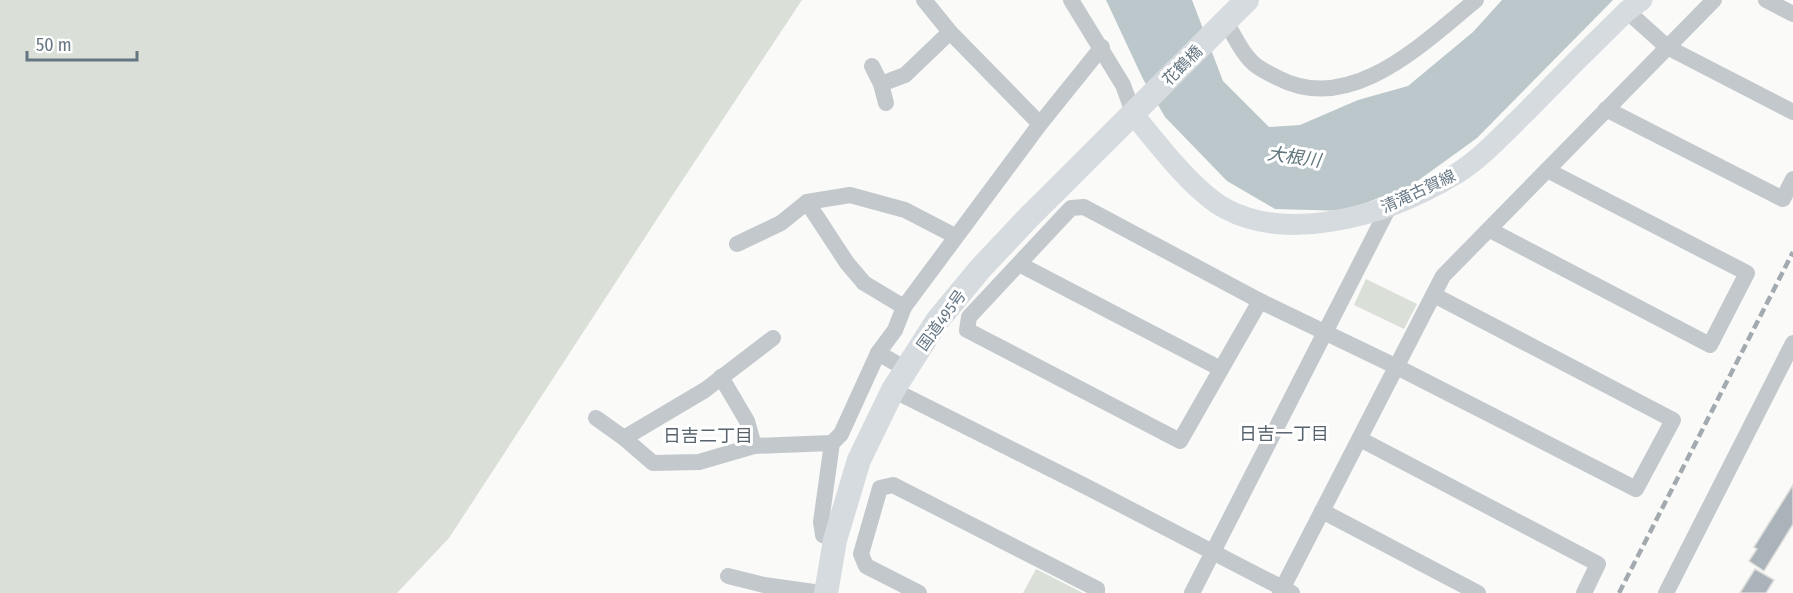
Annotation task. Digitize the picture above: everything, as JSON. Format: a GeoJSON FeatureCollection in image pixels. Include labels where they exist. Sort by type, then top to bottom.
{"type":"FeatureCollection","features":[{"type":"Feature","properties":{"kind":"highway"},"geometry":{"type":"LineString","coordinates":[[1223,25],[1247,0]]}},
{"type":"Feature","properties":{"kind":"highway","name":"花鶴橋"},"geometry":{"type":"LineString","coordinates":[[1140,108],[1223,25]]}},
{"type":"Feature","properties":{"kind":"highway","name":"国道495号"},"geometry":{"type":"LineString","coordinates":[[824,593],[835,540],[859,460],[893,390],[937,321],[980,269],[1028,218],[1140,108]]}},
{"type":"Feature","properties":{"kind":"main road","name":"清滝古賀線"},"geometry":{"type":"LineString","coordinates":[[1140,108],[1172,160],[1206,194],[1224,208],[1260,222],[1316,224],[1353,218],[1389,207],[1457,174],[1482,153],[1634,4]]}},
{"type":"Feature","properties":{"kind":"street"},"geometry":{"type":"LineString","coordinates":[[924,0],[950,32],[1040,124]]}},
{"type":"Feature","properties":{"kind":"street"},"geometry":{"type":"LineString","coordinates":[[1071,0],[1102,47],[1123,85],[1140,108]]}},
{"type":"Feature","properties":{"kind":"street"},"geometry":{"type":"LineString","coordinates":[[1223,25],[1252,63],[1264,71],[1296,86],[1311,89],[1335,89],[1360,81],[1387,68],[1476,0]]}},
{"type":"Feature","properties":{"kind":"street"},"geometry":{"type":"LineString","coordinates":[[893,390],[1085,486],[1286,591],[1322,511],[1443,276],[1714,0]]}},
{"type":"Feature","properties":{"kind":"street"},"geometry":{"type":"LineString","coordinates":[[1766,0],[1793,14]]}},
{"type":"Feature","properties":{"kind":"street"},"geometry":{"type":"LineString","coordinates":[[1634,4],[1667,47],[1793,112]]}},
{"type":"Feature","properties":{"kind":"street"},"geometry":{"type":"LineString","coordinates":[[881,84],[905,75],[950,32]]}},
{"type":"Feature","properties":{"kind":"street"},"geometry":{"type":"LineString","coordinates":[[835,540],[823,535],[821,522],[832,444],[841,434],[878,353],[895,330],[904,307],[955,236],[1102,47]]}},
{"type":"Feature","properties":{"kind":"street"},"geometry":{"type":"LineString","coordinates":[[872,66],[881,84],[886,103]]}},
{"type":"Feature","properties":{"kind":"street"},"geometry":{"type":"LineString","coordinates":[[1606,109],[1783,199],[1793,179]]}},
{"type":"Feature","properties":{"kind":"street"},"geometry":{"type":"LineString","coordinates":[[1490,230],[1710,345],[1747,273],[1547,170]]}},
{"type":"Feature","properties":{"kind":"street"},"geometry":{"type":"LineString","coordinates":[[737,244],[781,223],[807,202],[850,195],[905,210],[955,236]]}},
{"type":"Feature","properties":{"kind":"street"},"geometry":{"type":"LineString","coordinates":[[807,202],[848,264],[864,283],[904,307]]}},
{"type":"Feature","properties":{"kind":"street"},"geometry":{"type":"LineString","coordinates":[[1260,301],[1180,441],[967,330],[969,317],[1071,208],[1084,207],[1260,301],[1397,367],[1636,489],[1673,420],[1434,296]]}},
{"type":"Feature","properties":{"kind":"street"},"geometry":{"type":"LineString","coordinates":[[1192,593],[1389,207]]}},
{"type":"Feature","properties":{"kind":"street"},"geometry":{"type":"LineString","coordinates":[[1018,264],[1221,369]]}},
{"type":"Feature","properties":{"kind":"street"},"geometry":{"type":"LineString","coordinates":[[624,438],[705,390],[773,338]]}},
{"type":"Feature","properties":{"kind":"street"},"geometry":{"type":"LineString","coordinates":[[1666,593],[1793,343]]}},
{"type":"Feature","properties":{"kind":"street"},"geometry":{"type":"LineString","coordinates":[[878,353],[906,369]]}},
{"type":"Feature","properties":{"kind":"street"},"geometry":{"type":"LineString","coordinates":[[721,377],[747,421],[754,446]]}},
{"type":"Feature","properties":{"kind":"street"},"geometry":{"type":"LineString","coordinates":[[596,418],[653,463],[699,462],[754,446],[832,444]]}},
{"type":"Feature","properties":{"kind":"street"},"geometry":{"type":"LineString","coordinates":[[1360,439],[1599,564],[1584,593]]}},
{"type":"Feature","properties":{"kind":"street"},"geometry":{"type":"LineString","coordinates":[[919,593],[866,566],[861,554],[880,488],[893,484],[1097,589],[1098,593]]}},
{"type":"Feature","properties":{"kind":"street"},"geometry":{"type":"LineString","coordinates":[[1322,511],[1478,593]]}},
{"type":"Feature","properties":{"kind":"street"},"geometry":{"type":"LineString","coordinates":[[728,576],[764,585],[824,593]]}},
{"type":"Feature","properties":{"kind":"shaded area"},"geometry":{"type":"Polygon","coordinates":[[[0,0],[802,0],[449,538],[397,593],[0,593],[0,0]]]}},
{"type":"Feature","properties":{"kind":"shaded area"},"geometry":{"type":"Polygon","coordinates":[[[1366,279],[1417,304],[1404,329],[1354,305],[1366,279]]]}},
{"type":"Feature","properties":{"kind":"shaded area"},"geometry":{"type":"Polygon","coordinates":[[[1036,569],[1083,593],[1023,593],[1036,569]]]}},
{"type":"Feature","properties":{"kind":"water","name":"大根川"},"geometry":{"type":"Polygon","coordinates":[[[1106,0],[1192,0],[1223,81],[1269,127],[1300,125],[1358,100],[1408,86],[1473,32],[1502,0],[1613,0],[1477,138],[1412,185],[1345,211],[1275,209],[1227,181],[1165,117],[1143,79],[1106,0]]]}},
{"type":"Feature","properties":{"kind":"building"},"geometry":{"type":"Polygon","coordinates":[[[1793,485],[1793,524],[1764,571],[1749,561],[1757,549],[1754,547],[1793,485]]]}},
{"type":"Feature","properties":{"kind":"building"},"geometry":{"type":"Polygon","coordinates":[[[1755,569],[1774,580],[1766,593],[1740,593],[1755,569]]]}},
{"type":"Feature","properties":{"kind":"railway"},"geometry":{"type":"LineString","coordinates":[[1619,593],[1793,252]]}},
{"type":"Feature","properties":{"kind":"district","name":"日吉一丁目"},"geometry":{"type":"Point","coordinates":[1284,434]}},
{"type":"Feature","properties":{"kind":"district","name":"日吉二丁目"},"geometry":{"type":"Point","coordinates":[708,436]}}]}
